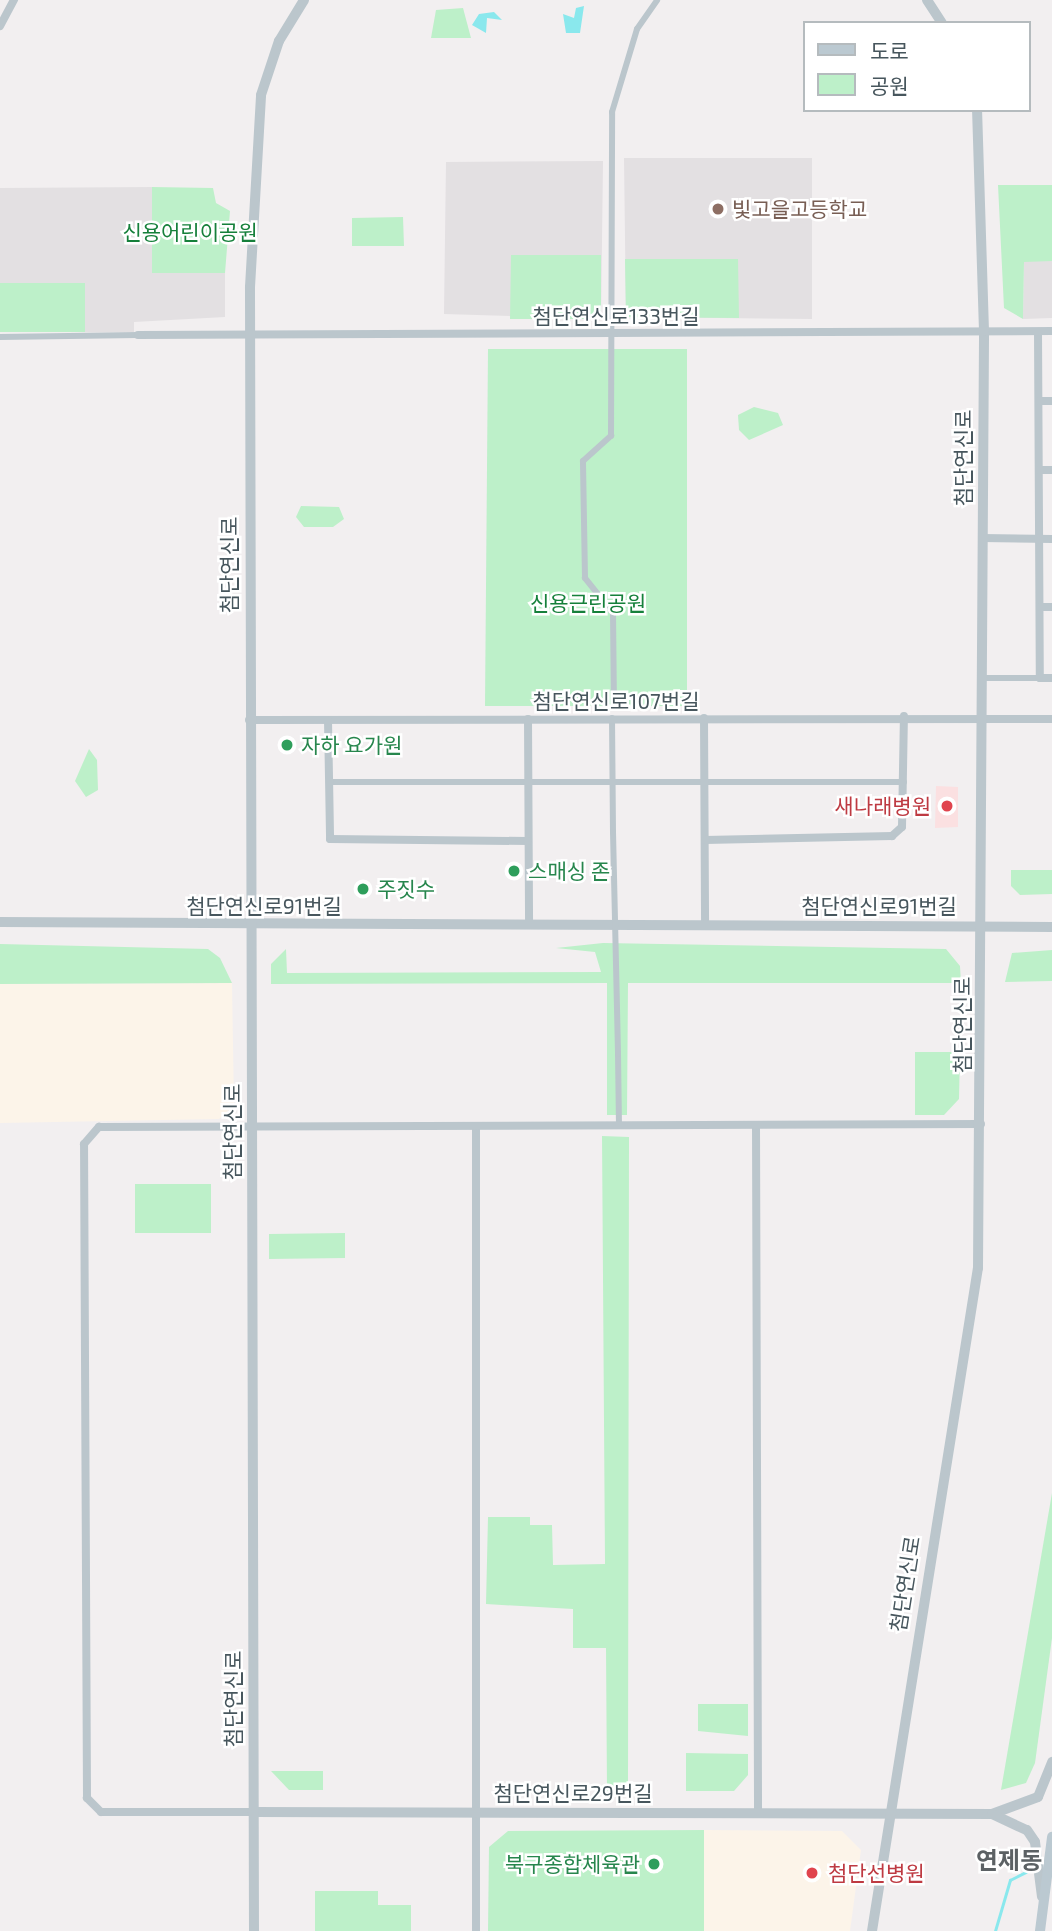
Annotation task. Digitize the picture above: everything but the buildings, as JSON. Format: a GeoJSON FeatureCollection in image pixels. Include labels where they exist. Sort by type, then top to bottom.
{"type":"FeatureCollection","features":[{"type":"Feature","properties":{"kind":"main road"},"geometry":{"type":"LineString","coordinates":[[1040,1931],[1052,1837]]}},
{"type":"Feature","properties":{"kind":"street"},"geometry":{"type":"LineString","coordinates":[[0,26],[14,0]]}},
{"type":"Feature","properties":{"kind":"street","name":"첨단연신로"},"geometry":{"type":"LineString","coordinates":[[254,1931],[249,334],[261,95],[279,41],[304,0]]}},
{"type":"Feature","properties":{"kind":"street"},"geometry":{"type":"LineString","coordinates":[[614,708],[613,614],[585,578],[583,461],[611,436],[612,112],[637,29],[657,0]]}},
{"type":"Feature","properties":{"kind":"street"},"geometry":{"type":"LineString","coordinates":[[927,0],[941,21]]}},
{"type":"Feature","properties":{"kind":"street","name":"첨단연신로"},"geometry":{"type":"LineString","coordinates":[[872,1931],[894,1814],[919,1614],[978,1268],[984,331],[977,112]]}},
{"type":"Feature","properties":{"kind":"street"},"geometry":{"type":"LineString","coordinates":[[1038,331],[1041,678]]}},
{"type":"Feature","properties":{"kind":"street","name":"첨단연신로133번길"},"geometry":{"type":"LineString","coordinates":[[249,334],[1052,331]]}},
{"type":"Feature","properties":{"kind":"street"},"geometry":{"type":"LineString","coordinates":[[0,337],[249,334]]}},
{"type":"Feature","properties":{"kind":"street"},"geometry":{"type":"LineString","coordinates":[[1038,401],[1052,401]]}},
{"type":"Feature","properties":{"kind":"street"},"geometry":{"type":"LineString","coordinates":[[1039,470],[1052,470]]}},
{"type":"Feature","properties":{"kind":"street"},"geometry":{"type":"LineString","coordinates":[[982,538],[1052,539]]}},
{"type":"Feature","properties":{"kind":"street"},"geometry":{"type":"LineString","coordinates":[[1040,607],[1052,607]]}},
{"type":"Feature","properties":{"kind":"street"},"geometry":{"type":"LineString","coordinates":[[982,678],[1052,678]]}},
{"type":"Feature","properties":{"kind":"street"},"geometry":{"type":"LineString","coordinates":[[705,840],[892,836],[902,827],[904,716]]}},
{"type":"Feature","properties":{"kind":"street","name":"첨단연신로107번길"},"geometry":{"type":"LineString","coordinates":[[249,720],[904,716],[1052,719]]}},
{"type":"Feature","properties":{"kind":"street"},"geometry":{"type":"LineString","coordinates":[[612,718],[619,1126]]}},
{"type":"Feature","properties":{"kind":"street"},"geometry":{"type":"LineString","coordinates":[[704,718],[705,925]]}},
{"type":"Feature","properties":{"kind":"street"},"geometry":{"type":"LineString","coordinates":[[528,719],[529,925]]}},
{"type":"Feature","properties":{"kind":"street"},"geometry":{"type":"LineString","coordinates":[[328,720],[330,839],[528,841]]}},
{"type":"Feature","properties":{"kind":"street"},"geometry":{"type":"LineString","coordinates":[[329,782],[904,782]]}},
{"type":"Feature","properties":{"kind":"street","name":"첨단연신로91번길"},"geometry":{"type":"LineString","coordinates":[[0,922],[1052,927]]}},
{"type":"Feature","properties":{"kind":"street"},"geometry":{"type":"LineString","coordinates":[[252,1812],[101,1812],[87,1798],[84,1144],[99,1127],[981,1124]]}},
{"type":"Feature","properties":{"kind":"street"},"geometry":{"type":"LineString","coordinates":[[757,1125],[758,1813]]}},
{"type":"Feature","properties":{"kind":"street"},"geometry":{"type":"LineString","coordinates":[[476,1127],[476,1931]]}},
{"type":"Feature","properties":{"kind":"street"},"geometry":{"type":"LineString","coordinates":[[992,1814],[1038,1797],[1052,1762]]}},
{"type":"Feature","properties":{"kind":"street","name":"첨단연신로29번길"},"geometry":{"type":"LineString","coordinates":[[252,1812],[992,1814]]}},
{"type":"Feature","properties":{"kind":"street"},"geometry":{"type":"LineString","coordinates":[[992,1814],[1027,1830],[1035,1842],[1043,1902]]}},
{"type":"Feature","properties":{"kind":"shaded area","name":"빛고을고등학교"},"geometry":{"type":"Polygon","coordinates":[[[624,158],[812,158],[812,319],[626,317],[624,158]]]}},
{"type":"Feature","properties":{"kind":"shaded area"},"geometry":{"type":"Polygon","coordinates":[[[603,161],[601,319],[444,314],[446,162],[603,161]]]}},
{"type":"Feature","properties":{"kind":"shaded area"},"geometry":{"type":"Polygon","coordinates":[[[152,187],[152,273],[225,273],[225,317],[134,322],[134,332],[0,332],[0,188],[152,187]]]}},
{"type":"Feature","properties":{"kind":"shaded area"},"geometry":{"type":"Polygon","coordinates":[[[1024,261],[1052,261],[1052,318],[1023,319],[1024,261]]]}},
{"type":"Feature","properties":{"kind":"shaded area","name":"새나래병원"},"geometry":{"type":"Polygon","coordinates":[[[936,786],[958,787],[958,827],[935,828],[936,786]]]}},
{"type":"Feature","properties":{"kind":"shaded area"},"geometry":{"type":"Polygon","coordinates":[[[232,983],[234,1105],[219,1119],[0,1123],[0,984],[232,983]]]}},
{"type":"Feature","properties":{"kind":"shaded area"},"geometry":{"type":"Polygon","coordinates":[[[704,1830],[842,1831],[861,1850],[850,1931],[704,1931],[704,1830]]]}},
{"type":"Feature","properties":{"kind":"green space"},"geometry":{"type":"Polygon","coordinates":[[[463,8],[471,38],[431,38],[436,10],[463,8]]]}},
{"type":"Feature","properties":{"kind":"green space"},"geometry":{"type":"Polygon","coordinates":[[[998,185],[1052,185],[1052,261],[1024,262],[1023,319],[1004,308],[998,185]]]}},
{"type":"Feature","properties":{"kind":"green space","name":"신용어린이공원"},"geometry":{"type":"Polygon","coordinates":[[[152,187],[213,188],[216,203],[230,211],[225,273],[152,273],[152,187]]]}},
{"type":"Feature","properties":{"kind":"green space"},"geometry":{"type":"Polygon","coordinates":[[[403,217],[404,246],[352,246],[352,218],[403,217]]]}},
{"type":"Feature","properties":{"kind":"green space"},"geometry":{"type":"Polygon","coordinates":[[[511,255],[601,255],[601,319],[510,319],[511,255]]]}},
{"type":"Feature","properties":{"kind":"green space"},"geometry":{"type":"Polygon","coordinates":[[[625,259],[738,259],[739,318],[626,317],[625,259]]]}},
{"type":"Feature","properties":{"kind":"green space"},"geometry":{"type":"Polygon","coordinates":[[[0,283],[85,283],[85,332],[0,332],[0,283]]]}},
{"type":"Feature","properties":{"kind":"green space","name":"신용근린공원"},"geometry":{"type":"Polygon","coordinates":[[[488,349],[687,349],[687,706],[485,706],[488,349]]]}},
{"type":"Feature","properties":{"kind":"green space"},"geometry":{"type":"Polygon","coordinates":[[[754,407],[778,413],[783,425],[749,440],[739,430],[738,415],[754,407]]]}},
{"type":"Feature","properties":{"kind":"green space"},"geometry":{"type":"Polygon","coordinates":[[[301,506],[339,507],[344,519],[333,527],[304,527],[296,517],[301,506]]]}},
{"type":"Feature","properties":{"kind":"green space"},"geometry":{"type":"Polygon","coordinates":[[[89,749],[97,760],[98,790],[86,797],[75,781],[89,749]]]}},
{"type":"Feature","properties":{"kind":"green space"},"geometry":{"type":"Polygon","coordinates":[[[1011,870],[1052,870],[1052,894],[1020,895],[1011,886],[1011,870]]]}},
{"type":"Feature","properties":{"kind":"green space"},"geometry":{"type":"Polygon","coordinates":[[[603,943],[946,949],[960,966],[961,983],[628,983],[627,1115],[607,1115],[607,983],[271,984],[271,964],[286,949],[287,973],[601,972],[595,952],[556,948],[603,943]]]}},
{"type":"Feature","properties":{"kind":"green space"},"geometry":{"type":"Polygon","coordinates":[[[0,944],[208,949],[220,958],[232,983],[0,984],[0,944]]]}},
{"type":"Feature","properties":{"kind":"green space"},"geometry":{"type":"Polygon","coordinates":[[[1052,950],[1052,981],[1005,982],[1012,953],[1052,950]]]}},
{"type":"Feature","properties":{"kind":"green space"},"geometry":{"type":"Polygon","coordinates":[[[915,1052],[960,1052],[959,1099],[944,1115],[915,1115],[915,1052]]]}},
{"type":"Feature","properties":{"kind":"green space"},"geometry":{"type":"Polygon","coordinates":[[[602,1136],[629,1137],[628,1791],[607,1791],[606,1648],[573,1648],[573,1609],[486,1604],[488,1517],[530,1517],[530,1525],[552,1525],[553,1565],[605,1564],[602,1136]]]}},
{"type":"Feature","properties":{"kind":"green space"},"geometry":{"type":"Polygon","coordinates":[[[135,1184],[211,1184],[211,1233],[135,1233],[135,1184]]]}},
{"type":"Feature","properties":{"kind":"green space"},"geometry":{"type":"Polygon","coordinates":[[[345,1233],[345,1258],[269,1259],[269,1234],[345,1233]]]}},
{"type":"Feature","properties":{"kind":"green space"},"geometry":{"type":"Polygon","coordinates":[[[1052,1493],[1052,1638],[1035,1763],[1026,1783],[1001,1790],[1052,1493]]]}},
{"type":"Feature","properties":{"kind":"green space"},"geometry":{"type":"Polygon","coordinates":[[[698,1704],[748,1704],[748,1736],[698,1731],[698,1704]]]}},
{"type":"Feature","properties":{"kind":"green space"},"geometry":{"type":"Polygon","coordinates":[[[686,1753],[748,1754],[748,1775],[734,1791],[686,1791],[686,1753]]]}},
{"type":"Feature","properties":{"kind":"green space"},"geometry":{"type":"Polygon","coordinates":[[[271,1771],[323,1771],[323,1790],[289,1790],[271,1771]]]}},
{"type":"Feature","properties":{"kind":"green space"},"geometry":{"type":"Polygon","coordinates":[[[704,1830],[704,1931],[488,1931],[489,1847],[508,1831],[704,1830]]]}},
{"type":"Feature","properties":{"kind":"green space"},"geometry":{"type":"Polygon","coordinates":[[[315,1891],[378,1891],[378,1905],[411,1905],[411,1931],[315,1931],[315,1891]]]}},
{"type":"Feature","properties":{"kind":"water"},"geometry":{"type":"Polygon","coordinates":[[[584,6],[580,33],[566,33],[563,14],[574,18],[576,8],[584,6]]]}},
{"type":"Feature","properties":{"kind":"water"},"geometry":{"type":"Polygon","coordinates":[[[494,12],[502,20],[487,18],[486,33],[472,25],[479,14],[494,12]]]}},
{"type":"Feature","properties":{"kind":"waterway"},"geometry":{"type":"LineString","coordinates":[[995,1931],[1010,1880],[1026,1872]]}},
{"type":"Feature","properties":{"kind":"place","name":"빛고을고등학교"},"geometry":{"type":"Point","coordinates":[718,209]}},
{"type":"Feature","properties":{"kind":"place","name":"자하 요가원"},"geometry":{"type":"Point","coordinates":[287,745]}},
{"type":"Feature","properties":{"kind":"place","name":"새나래병원"},"geometry":{"type":"Point","coordinates":[947,806]}},
{"type":"Feature","properties":{"kind":"place","name":"스매싱 존"},"geometry":{"type":"Point","coordinates":[514,871]}},
{"type":"Feature","properties":{"kind":"place","name":"주짓수"},"geometry":{"type":"Point","coordinates":[363,889]}},
{"type":"Feature","properties":{"kind":"place","name":"북구종합체육관"},"geometry":{"type":"Point","coordinates":[654,1864]}},
{"type":"Feature","properties":{"kind":"place","name":"첨단선병원"},"geometry":{"type":"Point","coordinates":[812,1873]}},
{"type":"Feature","properties":{"kind":"district","name":"연제동"},"geometry":{"type":"Point","coordinates":[1009,1860]}}]}
